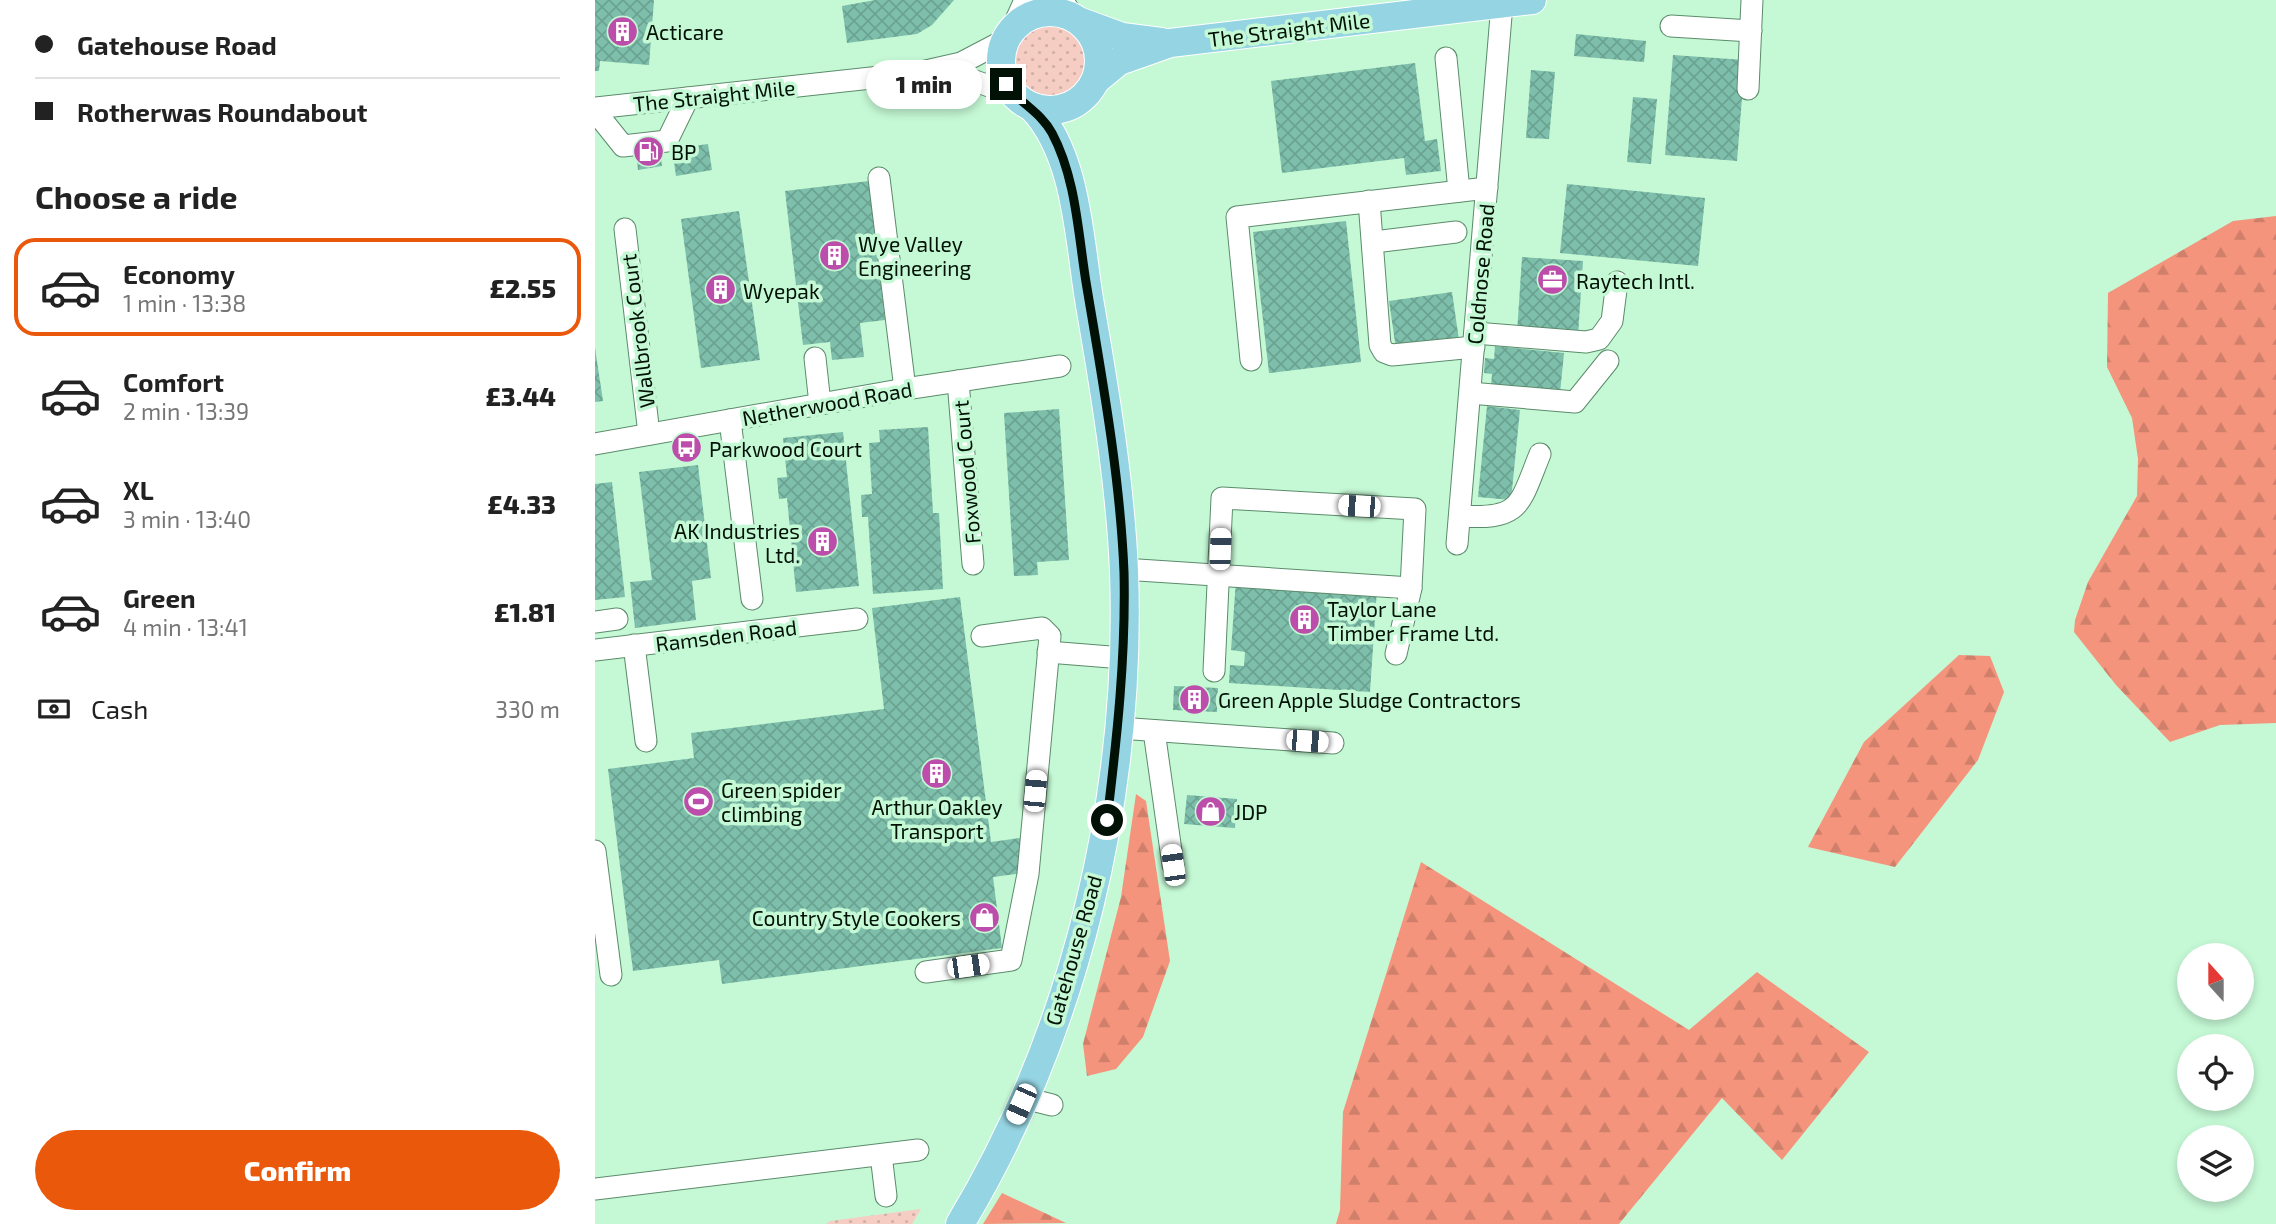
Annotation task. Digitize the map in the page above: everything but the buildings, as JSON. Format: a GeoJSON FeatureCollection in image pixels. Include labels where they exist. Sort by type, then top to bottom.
{"type":"FeatureCollection","features":[{"type":"Feature","properties":{"kind":"main road","name":"The Straight Mile"},"geometry":{"type":"LineString","coordinates":[[1088,91],[1106,70],[1131,55],[1171,43],[1532,0]]}},
{"type":"Feature","properties":{"kind":"main road"},"geometry":{"type":"LineString","coordinates":[[1045,12],[1073,14],[1090,31],[1100,55],[1088,91],[1055,111],[1022,100],[1002,73],[1001,57],[1009,35],[1031,15],[1045,12]]}},
{"type":"Feature","properties":{"kind":"main road","name":"The Straight Mile"},"geometry":{"type":"LineString","coordinates":[[1073,14],[1122,37],[1171,43]]}},
{"type":"Feature","properties":{"kind":"main road","name":"Gatehouse Road"},"geometry":{"type":"LineString","coordinates":[[1068,173],[1070,138],[1088,91]]}},
{"type":"Feature","properties":{"kind":"main road","name":"Gatehouse Road"},"geometry":{"type":"LineString","coordinates":[[960,1224],[998,1154],[1024,1098],[1072,969],[1107,820],[1119,728],[1123,658],[1123,569],[1099,359],[1068,173],[1052,133],[1022,100]]}},
{"type":"Feature","properties":{"kind":"street"},"geometry":{"type":"LineString","coordinates":[[1009,35],[1024,0]]}},
{"type":"Feature","properties":{"kind":"street"},"geometry":{"type":"LineString","coordinates":[[1748,89],[1752,0]]}},
{"type":"Feature","properties":{"kind":"street","name":"Coldnose Road"},"geometry":{"type":"LineString","coordinates":[[1457,544],[1501,4]]}},
{"type":"Feature","properties":{"kind":"street"},"geometry":{"type":"LineString","coordinates":[[1671,26],[1751,31]]}},
{"type":"Feature","properties":{"kind":"street","name":"The Straight Mile"},"geometry":{"type":"LineString","coordinates":[[595,109],[917,73],[961,63],[1009,35]]}},
{"type":"Feature","properties":{"kind":"street"},"geometry":{"type":"LineString","coordinates":[[1446,58],[1459,191]]}},
{"type":"Feature","properties":{"kind":"street","name":"The Straight Mile"},"geometry":{"type":"LineString","coordinates":[[917,73],[972,80],[1022,100]]}},
{"type":"Feature","properties":{"kind":"street"},"geometry":{"type":"LineString","coordinates":[[595,109],[623,146],[667,141],[688,98]]}},
{"type":"Feature","properties":{"kind":"street"},"geometry":{"type":"LineString","coordinates":[[879,178],[905,388]]}},
{"type":"Feature","properties":{"kind":"street"},"geometry":{"type":"LineString","coordinates":[[1251,360],[1237,217],[1487,188]]}},
{"type":"Feature","properties":{"kind":"street"},"geometry":{"type":"LineString","coordinates":[[1370,201],[1380,345],[1384,352],[1392,355],[1474,340],[1586,342],[1599,339],[1612,321],[1617,282]]}},
{"type":"Feature","properties":{"kind":"street","name":"Wallbrook Court"},"geometry":{"type":"LineString","coordinates":[[625,229],[649,434]]}},
{"type":"Feature","properties":{"kind":"street"},"geometry":{"type":"LineString","coordinates":[[1374,242],[1456,232]]}},
{"type":"Feature","properties":{"kind":"street"},"geometry":{"type":"LineString","coordinates":[[815,358],[820,404]]}},
{"type":"Feature","properties":{"kind":"street"},"geometry":{"type":"LineString","coordinates":[[1470,393],[1575,402],[1608,360]]}},
{"type":"Feature","properties":{"kind":"street","name":"Netherwood Road"},"geometry":{"type":"LineString","coordinates":[[595,444],[905,388],[1060,366]]}},
{"type":"Feature","properties":{"kind":"street","name":"Foxwood Court"},"geometry":{"type":"LineString","coordinates":[[958,381],[973,564]]}},
{"type":"Feature","properties":{"kind":"street"},"geometry":{"type":"LineString","coordinates":[[730,420],[752,599]]}},
{"type":"Feature","properties":{"kind":"street"},"geometry":{"type":"LineString","coordinates":[[1460,516],[1489,518],[1510,512],[1525,490],[1540,454]]}},
{"type":"Feature","properties":{"kind":"street"},"geometry":{"type":"LineString","coordinates":[[1214,671],[1221,498],[1415,509],[1411,587],[1396,654]]}},
{"type":"Feature","properties":{"kind":"street"},"geometry":{"type":"LineString","coordinates":[[1123,569],[1411,587]]}},
{"type":"Feature","properties":{"kind":"street"},"geometry":{"type":"LineString","coordinates":[[595,622],[617,619]]}},
{"type":"Feature","properties":{"kind":"street","name":"Ramsden Road"},"geometry":{"type":"LineString","coordinates":[[595,650],[857,620]]}},
{"type":"Feature","properties":{"kind":"street"},"geometry":{"type":"LineString","coordinates":[[926,972],[1011,960],[1028,874],[1050,636],[1042,628],[982,636]]}},
{"type":"Feature","properties":{"kind":"street"},"geometry":{"type":"LineString","coordinates":[[634,645],[646,741]]}},
{"type":"Feature","properties":{"kind":"street"},"geometry":{"type":"LineString","coordinates":[[1048,652],[1123,658]]}},
{"type":"Feature","properties":{"kind":"street"},"geometry":{"type":"LineString","coordinates":[[1119,728],[1333,743]]}},
{"type":"Feature","properties":{"kind":"street"},"geometry":{"type":"LineString","coordinates":[[1154,731],[1173,865]]}},
{"type":"Feature","properties":{"kind":"street"},"geometry":{"type":"LineString","coordinates":[[595,851],[611,975]]}},
{"type":"Feature","properties":{"kind":"street"},"geometry":{"type":"LineString","coordinates":[[1024,1098],[1052,1105]]}},
{"type":"Feature","properties":{"kind":"street"},"geometry":{"type":"LineString","coordinates":[[595,1189],[918,1150]]}},
{"type":"Feature","properties":{"kind":"street"},"geometry":{"type":"LineString","coordinates":[[881,1155],[886,1196]]}},
{"type":"Feature","properties":{"kind":"shaded area"},"geometry":{"type":"Polygon","coordinates":[[[1050,24],[1064,27],[1076,35],[1084,47],[1087,61],[1084,75],[1076,87],[1064,95],[1050,98],[1036,95],[1024,87],[1016,75],[1013,61],[1016,47],[1024,35],[1036,27],[1050,24]]]}},
{"type":"Feature","properties":{"kind":"shaded area"},"geometry":{"type":"Polygon","coordinates":[[[921,1209],[912,1224],[826,1224],[830,1221],[921,1209]]]}},
{"type":"Feature","properties":{"kind":"green space"},"geometry":{"type":"Polygon","coordinates":[[[2276,216],[2276,723],[2220,725],[2170,742],[2116,685],[2074,632],[2075,620],[2088,582],[2137,496],[2138,459],[2132,418],[2107,367],[2108,293],[2233,221],[2276,216]]]}},
{"type":"Feature","properties":{"kind":"green space"},"geometry":{"type":"Polygon","coordinates":[[[1959,655],[1990,656],[2004,692],[1978,760],[1895,867],[1808,847],[1864,742],[1959,655]]]}},
{"type":"Feature","properties":{"kind":"green space"},"geometry":{"type":"Polygon","coordinates":[[[1136,794],[1146,801],[1170,961],[1143,1037],[1116,1069],[1087,1076],[1083,1044],[1121,897],[1136,794]]]}},
{"type":"Feature","properties":{"kind":"green space"},"geometry":{"type":"Polygon","coordinates":[[[1421,862],[1689,1030],[1757,972],[1869,1052],[1782,1160],[1722,1098],[1619,1224],[1336,1224],[1340,1210],[1343,1112],[1421,862]]]}},
{"type":"Feature","properties":{"kind":"green space"},"geometry":{"type":"Polygon","coordinates":[[[1002,1193],[1066,1223],[983,1224],[1002,1193]]]}},
{"type":"Feature","properties":{"kind":"place","name":"Acticare"},"geometry":{"type":"Point","coordinates":[623,31]}},
{"type":"Feature","properties":{"kind":"place","name":"BP"},"geometry":{"type":"Point","coordinates":[648,151]}},
{"type":"Feature","properties":{"kind":"place","name":"Wye Valley Engineering"},"geometry":{"type":"Point","coordinates":[835,255]}},
{"type":"Feature","properties":{"kind":"place","name":"Raytech Intl."},"geometry":{"type":"Point","coordinates":[1553,280]}},
{"type":"Feature","properties":{"kind":"place","name":"Wyepak"},"geometry":{"type":"Point","coordinates":[720,290]}},
{"type":"Feature","properties":{"kind":"place","name":"Parkwood Court"},"geometry":{"type":"Point","coordinates":[686,448]}},
{"type":"Feature","properties":{"kind":"place","name":"AK Industries Ltd."},"geometry":{"type":"Point","coordinates":[823,542]}},
{"type":"Feature","properties":{"kind":"place","name":"Taylor Lane Timber Frame Ltd."},"geometry":{"type":"Point","coordinates":[1304,620]}},
{"type":"Feature","properties":{"kind":"place","name":"Green Apple Sludge Contractors"},"geometry":{"type":"Point","coordinates":[1195,699]}},
{"type":"Feature","properties":{"kind":"place","name":"Arthur Oakley Transport"},"geometry":{"type":"Point","coordinates":[937,774]}},
{"type":"Feature","properties":{"kind":"place","name":"Green spider climbing"},"geometry":{"type":"Point","coordinates":[698,801]}},
{"type":"Feature","properties":{"kind":"place","name":"JDP"},"geometry":{"type":"Point","coordinates":[1211,811]}},
{"type":"Feature","properties":{"kind":"place","name":"Country Style Cookers"},"geometry":{"type":"Point","coordinates":[984,917]}},
{"type":"Feature","properties":{"kind":"route"},"geometry":{"type":"LineString","coordinates":[[1006,84],[1012,94],[1044,120],[1060,150],[1068,173],[1114,465],[1124,612],[1119,728],[1107,820]]}}]}
